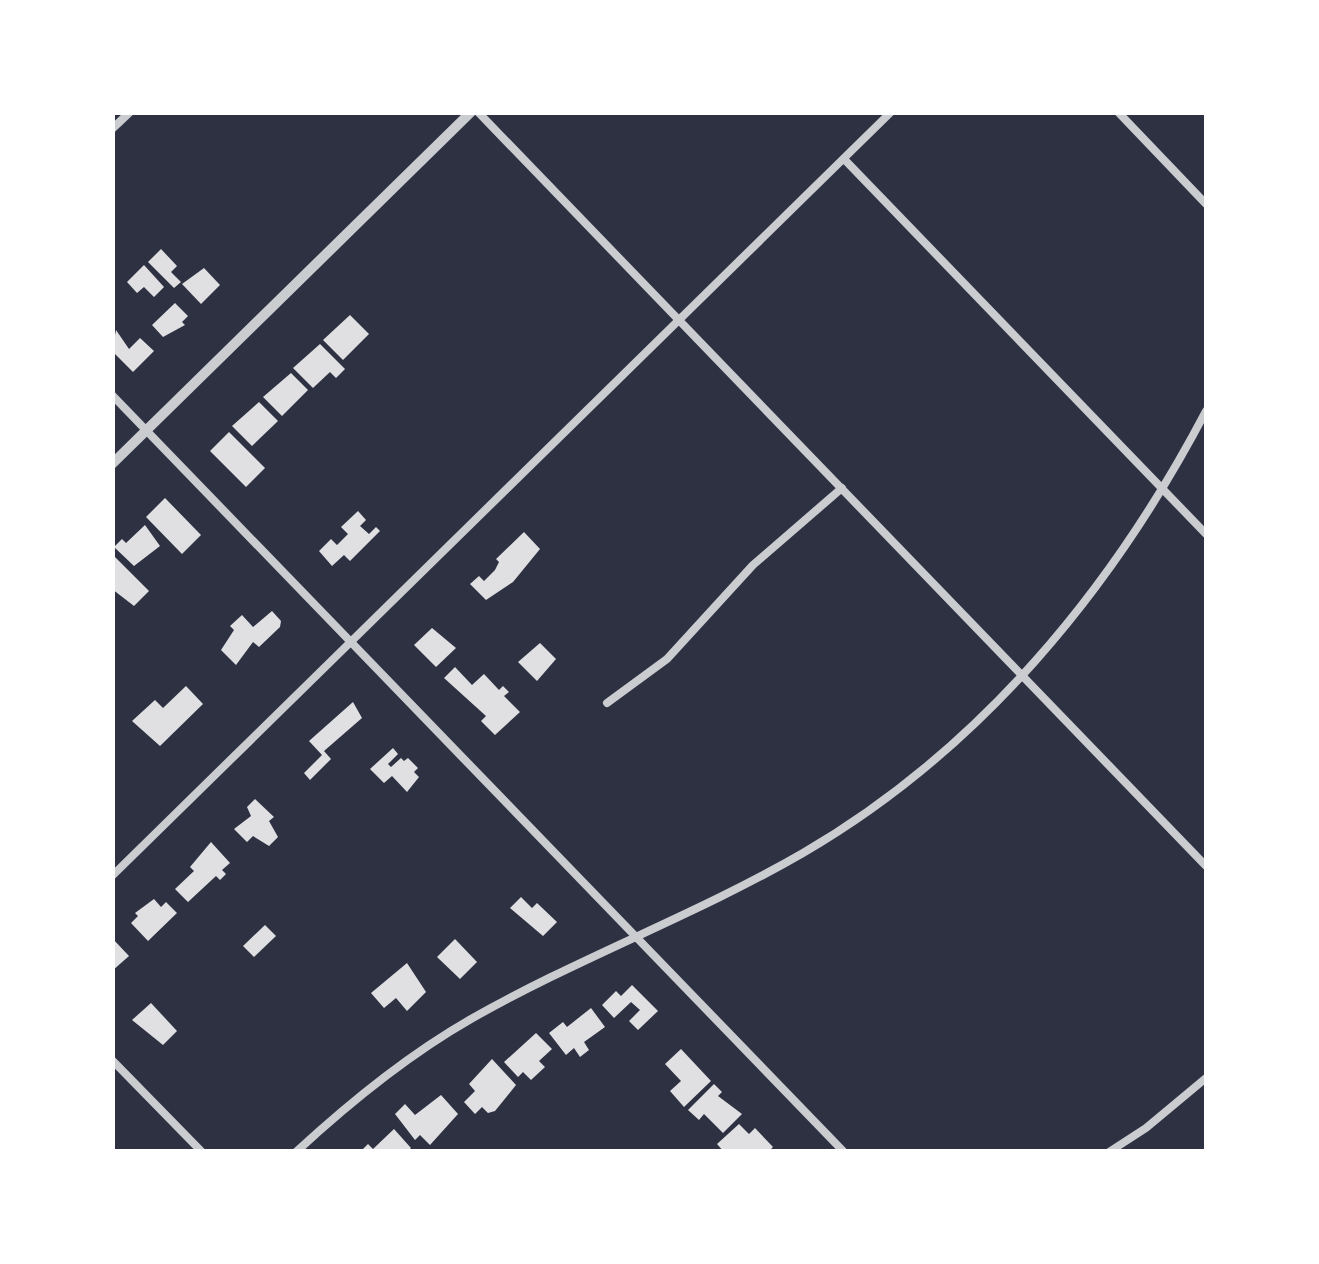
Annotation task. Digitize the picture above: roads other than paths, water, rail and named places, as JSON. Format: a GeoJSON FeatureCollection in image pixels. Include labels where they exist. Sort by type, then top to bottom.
{"type":"FeatureCollection","features":[{"type":"Feature","properties":{"kind":"street"},"geometry":{"type":"LineString","coordinates":[[112,129],[130,112]]}},
{"type":"Feature","properties":{"kind":"street"},"geometry":{"type":"LineString","coordinates":[[112,464],[470,112]]}},
{"type":"Feature","properties":{"kind":"street"},"geometry":{"type":"LineString","coordinates":[[478,112],[1206,866]]}},
{"type":"Feature","properties":{"kind":"street"},"geometry":{"type":"LineString","coordinates":[[112,876],[891,112]]}},
{"type":"Feature","properties":{"kind":"street"},"geometry":{"type":"LineString","coordinates":[[1118,112],[1206,204]]}},
{"type":"Feature","properties":{"kind":"street"},"geometry":{"type":"LineString","coordinates":[[844,159],[1206,534]]}},
{"type":"Feature","properties":{"kind":"street"},"geometry":{"type":"LineString","coordinates":[[112,396],[844,1152]]}},
{"type":"Feature","properties":{"kind":"street"},"geometry":{"type":"LineString","coordinates":[[296,1152],[340,1111],[469,1020],[805,852],[933,761],[1024,676],[1074,618],[1164,491],[1206,411]]}},
{"type":"Feature","properties":{"kind":"street"},"geometry":{"type":"LineString","coordinates":[[606,703],[667,659],[753,565],[842,488]]}},
{"type":"Feature","properties":{"kind":"street"},"geometry":{"type":"LineString","coordinates":[[112,1060],[202,1152]]}},
{"type":"Feature","properties":{"kind":"street"},"geometry":{"type":"LineString","coordinates":[[1109,1152],[1146,1128],[1206,1078]]}}]}
